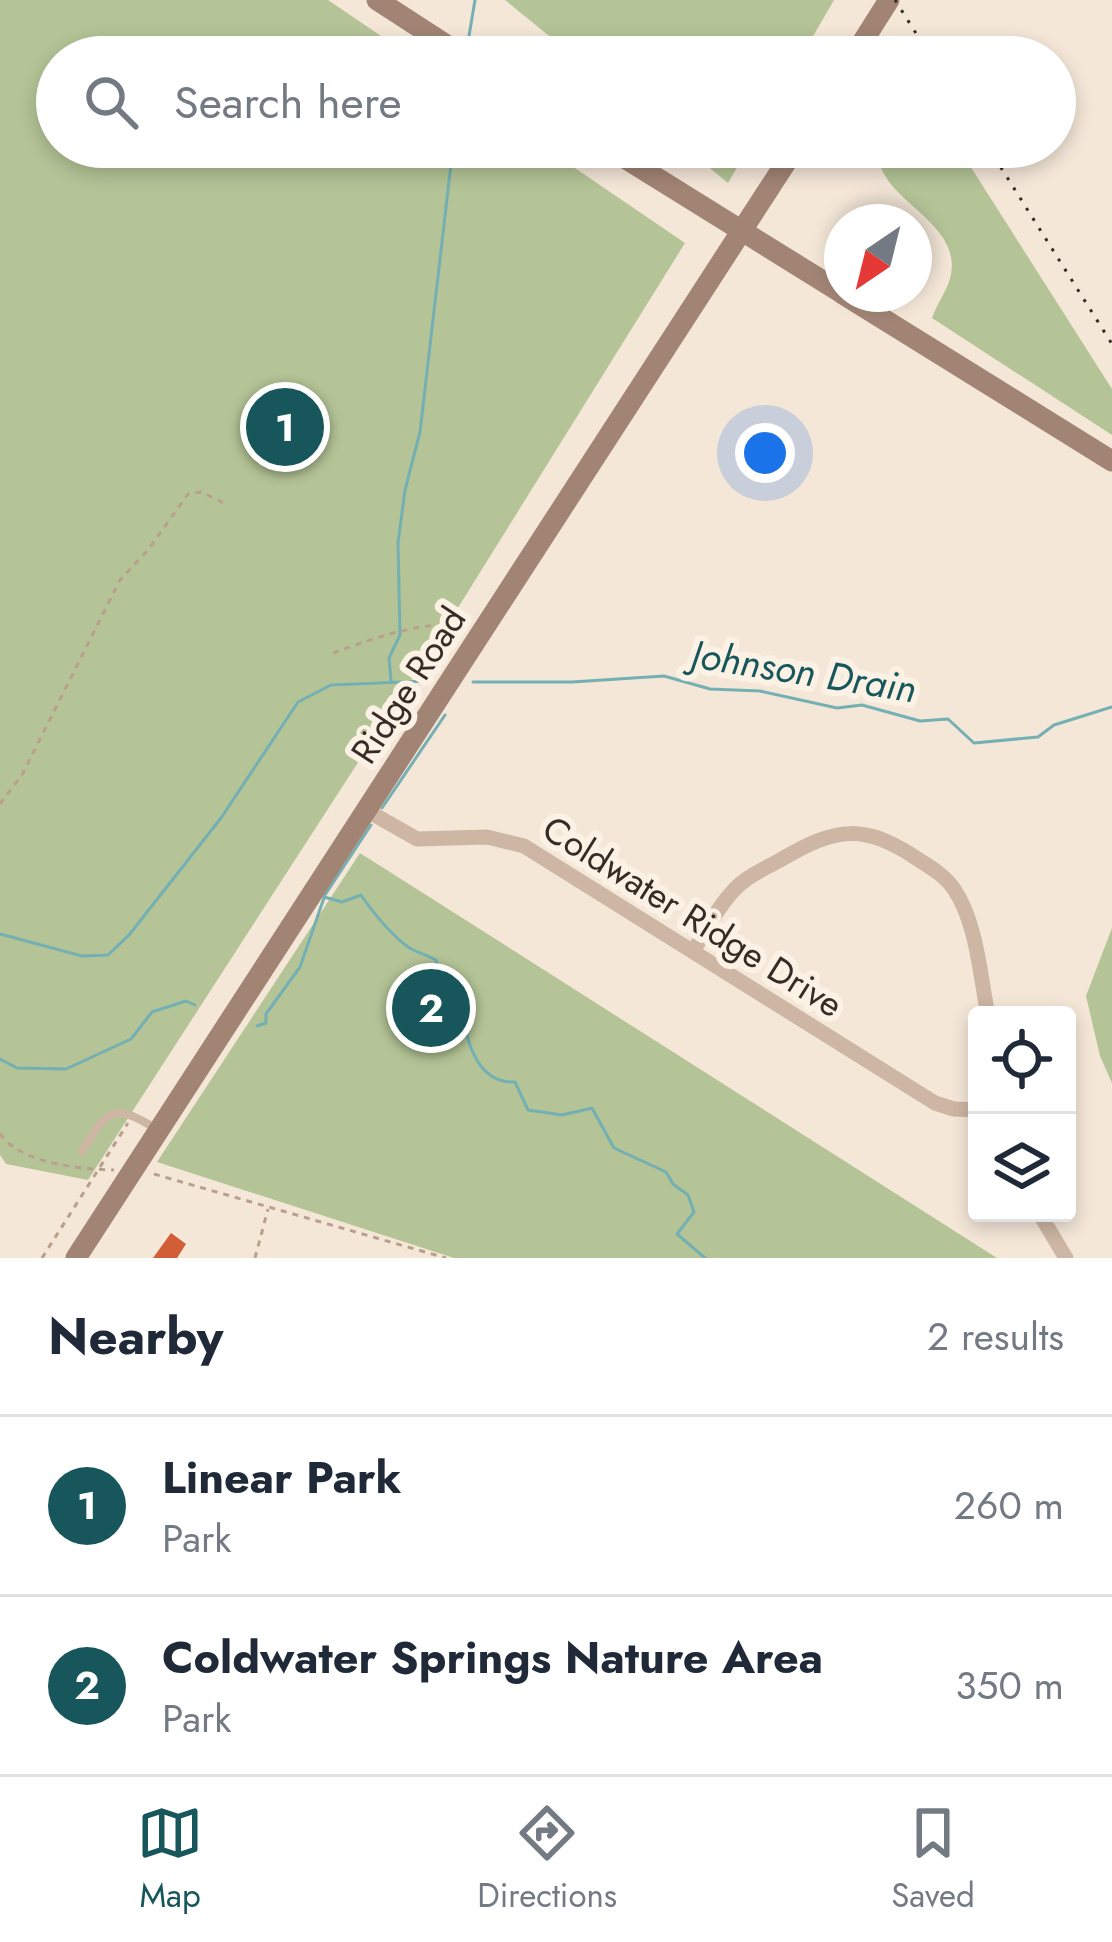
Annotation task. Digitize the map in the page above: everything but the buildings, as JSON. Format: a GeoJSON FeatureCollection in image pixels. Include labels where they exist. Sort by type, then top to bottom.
{"type":"FeatureCollection","features":[{"type":"Feature","properties":{"kind":"street"},"geometry":{"type":"LineString","coordinates":[[377,0],[433,36]]}},
{"type":"Feature","properties":{"kind":"street"},"geometry":{"type":"LineString","coordinates":[[866,36],[889,0]]}},
{"type":"Feature","properties":{"kind":"street"},"geometry":{"type":"LineString","coordinates":[[640,168],[824,282]]}},
{"type":"Feature","properties":{"kind":"street","name":"Ridge Road"},"geometry":{"type":"LineString","coordinates":[[76,1258],[782,168]]}},
{"type":"Feature","properties":{"kind":"street"},"geometry":{"type":"LineString","coordinates":[[872,312],[1112,461]]}},
{"type":"Feature","properties":{"kind":"street","name":"Coldwater Ridge Drive"},"geometry":{"type":"LineString","coordinates":[[367,810],[426,841],[487,836],[524,846],[935,1103],[968,1110]]}},
{"type":"Feature","properties":{"kind":"street"},"geometry":{"type":"LineString","coordinates":[[693,951],[728,897],[746,880],[823,837],[874,836],[892,842],[939,874],[957,893],[986,1006]]}},
{"type":"Feature","properties":{"kind":"street"},"geometry":{"type":"LineString","coordinates":[[1043,1222],[1066,1258]]}},
{"type":"Feature","properties":{"kind":"lane"},"geometry":{"type":"LineString","coordinates":[[82,1151],[103,1118],[124,1111],[157,1130]]}},
{"type":"Feature","properties":{"kind":"path"},"geometry":{"type":"LineString","coordinates":[[0,804],[22,775],[119,580],[148,550],[188,494],[201,492],[226,504]]}},
{"type":"Feature","properties":{"kind":"path"},"geometry":{"type":"LineString","coordinates":[[333,653],[451,623],[485,627]]}},
{"type":"Feature","properties":{"kind":"path"},"geometry":{"type":"LineString","coordinates":[[42,1258],[133,1115]]}},
{"type":"Feature","properties":{"kind":"path"},"geometry":{"type":"LineString","coordinates":[[0,1133],[8,1144],[40,1158],[199,1184],[446,1258]]}},
{"type":"Feature","properties":{"kind":"path"},"geometry":{"type":"LineString","coordinates":[[255,1258],[268,1208]]}},
{"type":"Feature","properties":{"kind":"green space"},"geometry":{"type":"Polygon","coordinates":[[[0,0],[328,0],[381,36],[36,36],[36,168],[575,168],[685,243],[456,611],[88,1180],[6,1164],[0,1155],[0,0]]]}},
{"type":"Feature","properties":{"kind":"green space"},"geometry":{"type":"Polygon","coordinates":[[[505,0],[834,0],[813,36],[549,36],[505,0]]]}},
{"type":"Feature","properties":{"kind":"green space"},"geometry":{"type":"Polygon","coordinates":[[[710,168],[737,168],[728,183],[710,168]]]}},
{"type":"Feature","properties":{"kind":"green space"},"geometry":{"type":"Polygon","coordinates":[[[882,168],[971,168],[1112,389],[1112,435],[932,318],[950,279],[952,260],[932,225],[932,204],[910,204],[882,168]]]}},
{"type":"Feature","properties":{"kind":"green space"},"geometry":{"type":"Polygon","coordinates":[[[360,853],[997,1258],[454,1258],[157,1162],[360,853]]]}},
{"type":"Feature","properties":{"kind":"green space"},"geometry":{"type":"Polygon","coordinates":[[[1112,928],[1112,1083],[1100,1056],[1086,996],[1112,928]]]}},
{"type":"Feature","properties":{"kind":"waterway"},"geometry":{"type":"LineString","coordinates":[[469,36],[475,0]]}},
{"type":"Feature","properties":{"kind":"waterway"},"geometry":{"type":"LineString","coordinates":[[391,681],[389,658],[400,635],[398,543],[420,432],[451,168]]}},
{"type":"Feature","properties":{"kind":"waterway","name":"Johnson Drain"},"geometry":{"type":"LineString","coordinates":[[473,682],[664,676],[710,689],[760,691],[837,708],[862,705],[920,721],[948,719],[974,743],[1038,737],[1054,725],[1112,707]]}},
{"type":"Feature","properties":{"kind":"waterway","name":"Johnson Drain"},"geometry":{"type":"LineString","coordinates":[[0,934],[82,956],[108,955],[221,818],[298,702],[331,685],[426,681]]}},
{"type":"Feature","properties":{"kind":"waterway"},"geometry":{"type":"LineString","coordinates":[[382,808],[445,715]]}},
{"type":"Feature","properties":{"kind":"waterway"},"geometry":{"type":"LineString","coordinates":[[257,1026],[266,1023],[266,1014],[300,967],[325,895],[371,825]]}},
{"type":"Feature","properties":{"kind":"waterway"},"geometry":{"type":"LineString","coordinates":[[324,897],[342,902],[361,895],[401,942],[436,960],[442,986],[465,1010],[476,1058],[491,1076],[515,1082],[528,1110],[562,1115],[592,1108],[614,1148],[666,1172],[688,1195],[694,1212],[677,1234],[705,1258]]}},
{"type":"Feature","properties":{"kind":"waterway"},"geometry":{"type":"LineString","coordinates":[[0,1059],[17,1068],[66,1069],[131,1039],[152,1012],[186,1001],[195,1005]]}},
{"type":"Feature","properties":{"kind":"railway"},"geometry":{"type":"LineString","coordinates":[[895,0],[918,36]]}},
{"type":"Feature","properties":{"kind":"railway"},"geometry":{"type":"LineString","coordinates":[[1001,168],[1112,344]]}},
{"type":"Feature","properties":{"kind":"place","name":"Linear Park"},"geometry":{"type":"Point","coordinates":[285,427]}},
{"type":"Feature","properties":{"kind":"place","name":"Coldwater Springs Nature Area"},"geometry":{"type":"Point","coordinates":[431,1008]}}]}
